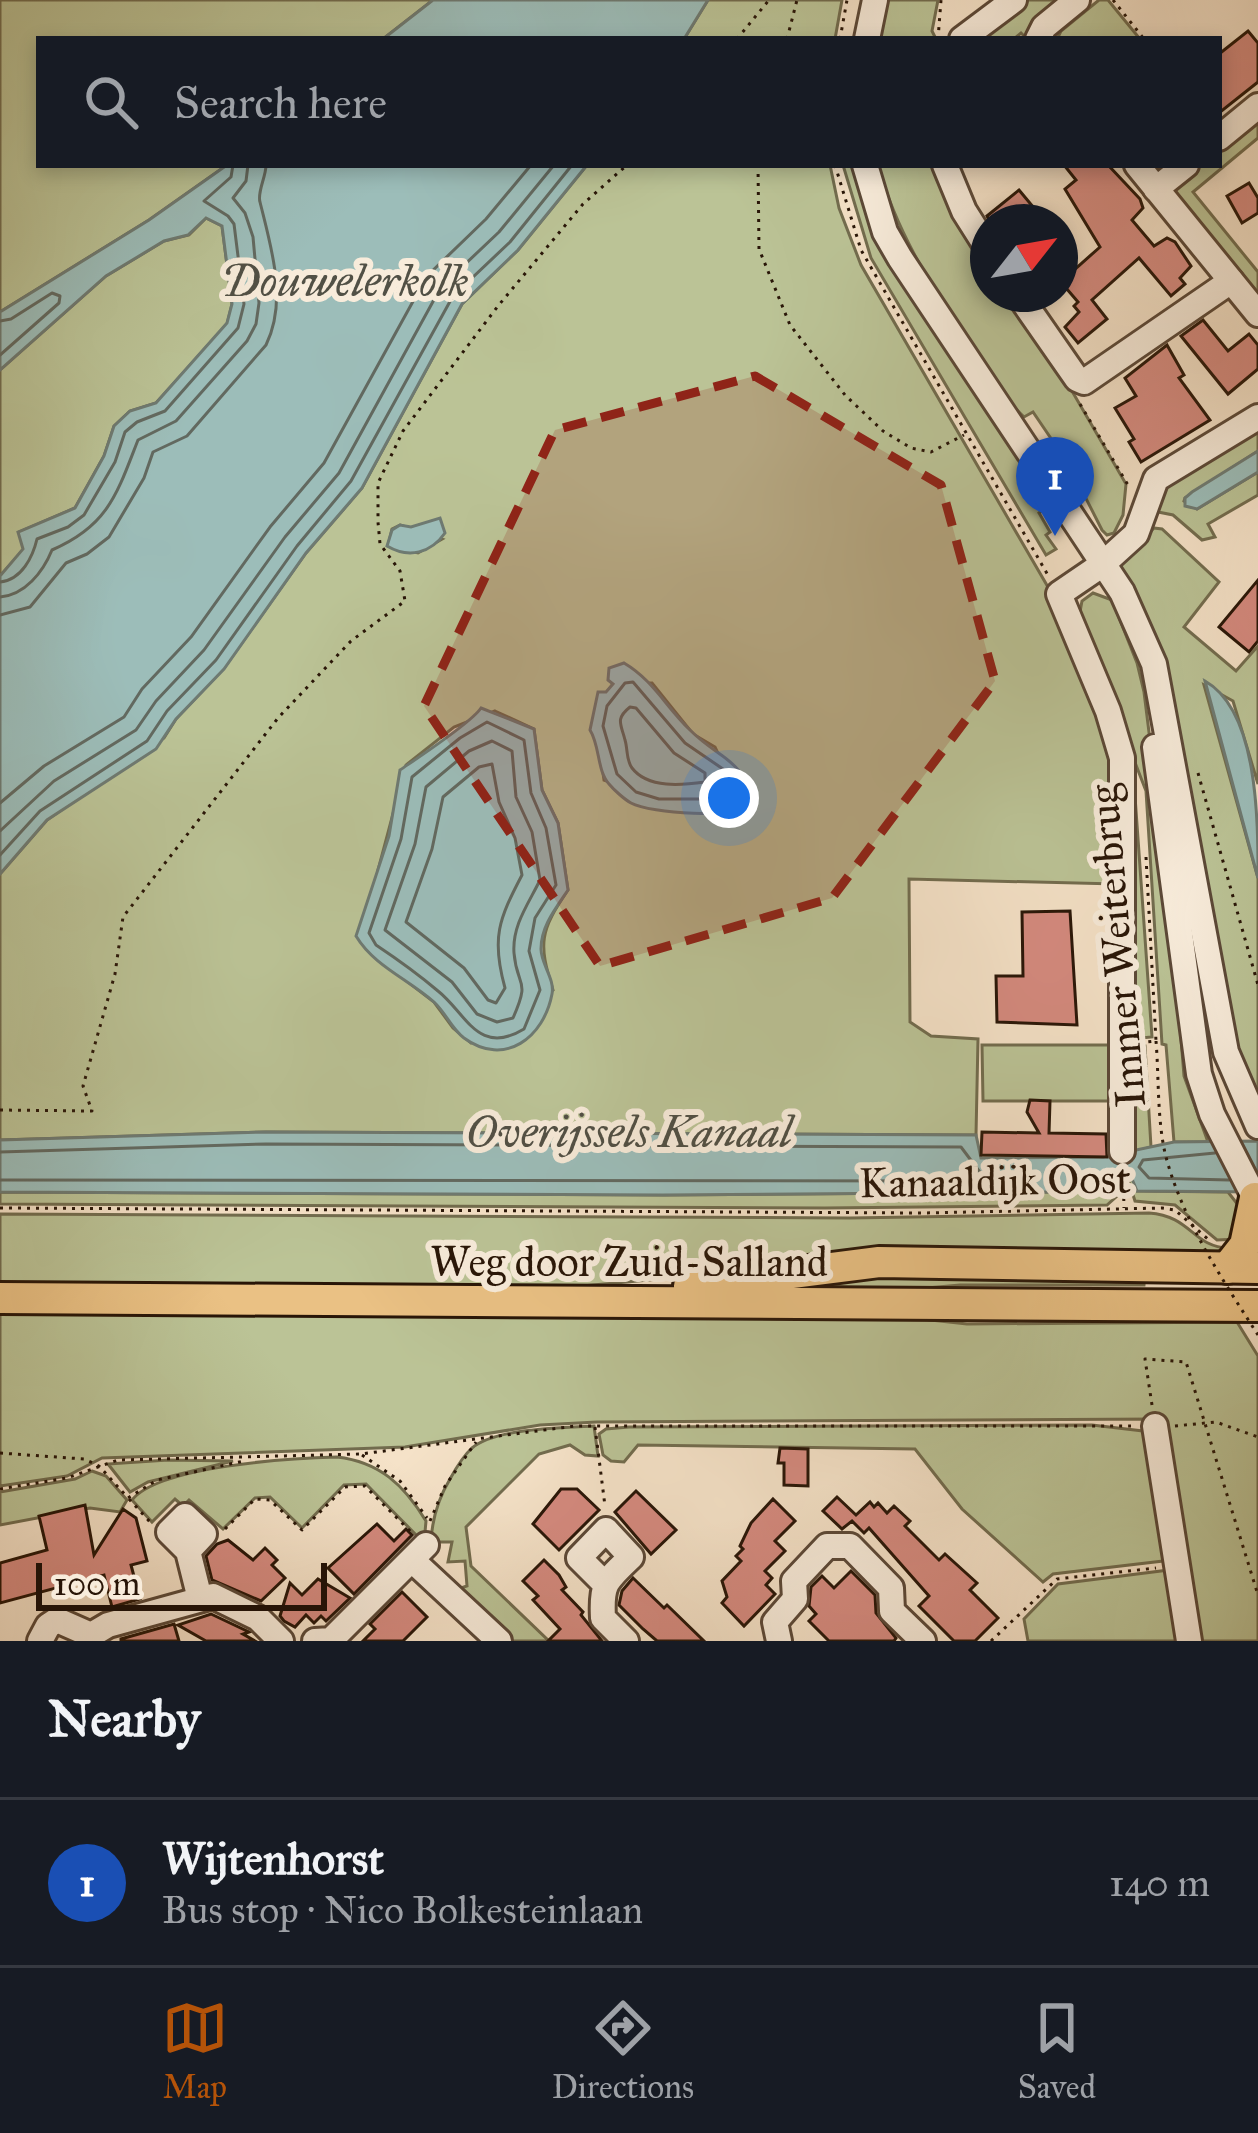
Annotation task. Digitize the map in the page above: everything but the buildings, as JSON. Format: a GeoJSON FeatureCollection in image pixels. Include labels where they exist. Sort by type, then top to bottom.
{"type":"FeatureCollection","features":[{"type":"Feature","properties":{"kind":"main road"},"geometry":{"type":"LineString","coordinates":[[1243,1260],[1257,1201]]}},
{"type":"Feature","properties":{"kind":"main road","name":"Weg door Zuid-Salland"},"geometry":{"type":"LineString","coordinates":[[534,1303],[879,1262],[1243,1260]]}},
{"type":"Feature","properties":{"kind":"main road","name":"Weg door Zuid-Salland"},"geometry":{"type":"LineString","coordinates":[[0,1298],[1258,1306]]}},
{"type":"Feature","properties":{"kind":"street"},"geometry":{"type":"LineString","coordinates":[[868,36],[874,0]]}},
{"type":"Feature","properties":{"kind":"street"},"geometry":{"type":"LineString","coordinates":[[966,36],[1014,0]]}},
{"type":"Feature","properties":{"kind":"street"},"geometry":{"type":"LineString","coordinates":[[1040,36],[1077,0]]}},
{"type":"Feature","properties":{"kind":"street"},"geometry":{"type":"LineString","coordinates":[[1222,136],[1258,106]]}},
{"type":"Feature","properties":{"kind":"street"},"geometry":{"type":"LineString","coordinates":[[866,168],[885,232],[900,258],[1143,634],[1158,685],[1226,1052],[1258,1126]]}},
{"type":"Feature","properties":{"kind":"street"},"geometry":{"type":"LineString","coordinates":[[946,168],[970,220]]}},
{"type":"Feature","properties":{"kind":"street"},"geometry":{"type":"LineString","coordinates":[[1139,168],[1258,314]]}},
{"type":"Feature","properties":{"kind":"street"},"geometry":{"type":"LineString","coordinates":[[1156,189],[1182,168]]}},
{"type":"Feature","properties":{"kind":"street"},"geometry":{"type":"LineString","coordinates":[[1030,312],[1077,379],[1091,379],[1232,281]]}},
{"type":"Feature","properties":{"kind":"street"},"geometry":{"type":"LineString","coordinates":[[1123,1151],[1122,758],[1108,711],[1059,594],[1136,534],[1156,479],[1258,417]]}},
{"type":"Feature","properties":{"kind":"street"},"geometry":{"type":"LineString","coordinates":[[1131,609],[1146,679],[1199,1074],[1257,1201]]}},
{"type":"Feature","properties":{"kind":"street"},"geometry":{"type":"LineString","coordinates":[[1155,1427],[1189,1641]]}},
{"type":"Feature","properties":{"kind":"street"},"geometry":{"type":"LineString","coordinates":[[604,1583],[579,1558],[606,1530],[631,1556],[604,1583],[603,1618],[626,1641]]}},
{"type":"Feature","properties":{"kind":"street"},"geometry":{"type":"LineString","coordinates":[[169,1532],[196,1542],[200,1600]]}},
{"type":"Feature","properties":{"kind":"street"},"geometry":{"type":"LineString","coordinates":[[779,1641],[776,1622],[795,1599],[794,1580],[827,1546],[850,1546],[891,1588],[892,1611],[923,1641]]}},
{"type":"Feature","properties":{"kind":"street"},"geometry":{"type":"LineString","coordinates":[[315,1641],[331,1640],[419,1552],[450,1596],[499,1641]]}},
{"type":"Feature","properties":{"kind":"street"},"geometry":{"type":"LineString","coordinates":[[40,1641],[57,1620],[91,1635],[108,1625],[213,1596],[258,1618],[280,1641]]}},
{"type":"Feature","properties":{"kind":"path"},"geometry":{"type":"LineString","coordinates":[[739,36],[769,0]]}},
{"type":"Feature","properties":{"kind":"path"},"geometry":{"type":"LineString","coordinates":[[788,36],[797,0]]}},
{"type":"Feature","properties":{"kind":"path"},"geometry":{"type":"LineString","coordinates":[[841,36],[847,0]]}},
{"type":"Feature","properties":{"kind":"path"},"geometry":{"type":"LineString","coordinates":[[938,36],[940,0]]}},
{"type":"Feature","properties":{"kind":"path"},"geometry":{"type":"LineString","coordinates":[[1113,0],[1142,36]]}},
{"type":"Feature","properties":{"kind":"path"},"geometry":{"type":"LineString","coordinates":[[0,1110],[92,1111],[83,1086],[115,974],[123,917],[278,718],[351,641],[405,601],[400,571],[380,544],[377,483],[403,431],[569,221],[624,168]]}},
{"type":"Feature","properties":{"kind":"path"},"geometry":{"type":"LineString","coordinates":[[758,168],[760,249],[790,326],[845,395],[897,440],[931,452],[966,434]]}},
{"type":"Feature","properties":{"kind":"path"},"geometry":{"type":"LineString","coordinates":[[836,168],[862,250],[1041,561]]}},
{"type":"Feature","properties":{"kind":"path"},"geometry":{"type":"LineString","coordinates":[[1077,379],[1072,389],[1129,485]]}},
{"type":"Feature","properties":{"kind":"path","name":"Immer Weiterbrug"},"geometry":{"type":"LineString","coordinates":[[1146,858],[1162,1138],[1170,1170],[1206,1249],[1258,1335]]}},
{"type":"Feature","properties":{"kind":"path"},"geometry":{"type":"LineString","coordinates":[[1147,1042],[1156,1041]]}},
{"type":"Feature","properties":{"kind":"path"},"geometry":{"type":"LineString","coordinates":[[1123,1186],[1124,1208]]}},
{"type":"Feature","properties":{"kind":"path","name":"Kanaaldijk Oost"},"geometry":{"type":"LineString","coordinates":[[0,1208],[1175,1210],[1243,1260]]}},
{"type":"Feature","properties":{"kind":"path"},"geometry":{"type":"LineString","coordinates":[[1150,1393],[1145,1359],[1186,1362],[1258,1595]]}},
{"type":"Feature","properties":{"kind":"path"},"geometry":{"type":"LineString","coordinates":[[0,1490],[68,1478],[118,1460],[361,1454],[477,1441],[533,1429],[595,1425],[1155,1427],[1205,1422],[1228,1424],[1258,1437]]}},
{"type":"Feature","properties":{"kind":"path"},"geometry":{"type":"LineString","coordinates":[[595,1425],[606,1530]]}},
{"type":"Feature","properties":{"kind":"path"},"geometry":{"type":"LineString","coordinates":[[361,1454],[400,1481],[430,1522],[445,1486],[477,1441]]}},
{"type":"Feature","properties":{"kind":"path"},"geometry":{"type":"LineString","coordinates":[[0,1453],[46,1454],[99,1466],[163,1534],[169,1532]]}},
{"type":"Feature","properties":{"kind":"path"},"geometry":{"type":"LineString","coordinates":[[128,1498],[158,1480],[252,1459]]}},
{"type":"Feature","properties":{"kind":"path"},"geometry":{"type":"LineString","coordinates":[[196,1542],[217,1526],[223,1531],[255,1499],[270,1500],[302,1530],[345,1487],[365,1486],[419,1552]]}},
{"type":"Feature","properties":{"kind":"path"},"geometry":{"type":"LineString","coordinates":[[991,1641],[1057,1579],[1178,1565]]}},
{"type":"Feature","properties":{"kind":"highlighted area"},"geometry":{"type":"Polygon","coordinates":[[[755,376],[941,485],[995,681],[832,898],[600,966],[424,706],[555,430],[755,376]]]}},
{"type":"Feature","properties":{"kind":"green space"},"geometry":{"type":"Polygon","coordinates":[[[0,0],[433,0],[387,36],[36,36],[36,168],[223,168],[149,220],[0,312],[0,0]]]}},
{"type":"Feature","properties":{"kind":"green space"},"geometry":{"type":"Polygon","coordinates":[[[708,0],[842,0],[836,36],[686,36],[708,0]]]}},
{"type":"Feature","properties":{"kind":"green space"},"geometry":{"type":"Polygon","coordinates":[[[887,0],[938,0],[934,36],[881,36],[887,0]]]}},
{"type":"Feature","properties":{"kind":"green space"},"geometry":{"type":"Polygon","coordinates":[[[1027,0],[1066,0],[1030,36],[981,36],[1027,0]]]}},
{"type":"Feature","properties":{"kind":"green space"},"geometry":{"type":"Polygon","coordinates":[[[1099,0],[1108,0],[1138,36],[1058,36],[1099,0]]]}},
{"type":"Feature","properties":{"kind":"green space"},"geometry":{"type":"Polygon","coordinates":[[[1258,116],[1258,138],[1222,168],[1222,145],[1258,116]]]}},
{"type":"Feature","properties":{"kind":"green space"},"geometry":{"type":"Polygon","coordinates":[[[585,168],[831,168],[839,208],[861,265],[1052,594],[1113,742],[1116,884],[909,879],[910,1022],[931,1036],[978,1039],[976,1135],[266,1132],[0,1140],[0,874],[47,820],[164,738],[224,668],[306,553],[362,488],[462,304],[518,250],[585,168]],[[400,525],[392,529],[388,546],[418,553],[442,539],[400,525]],[[652,683],[613,684],[607,694],[600,717],[604,780],[693,810],[746,812],[715,747],[693,734],[652,683]],[[495,711],[454,727],[406,765],[378,870],[396,973],[434,1002],[471,1043],[553,990],[544,938],[568,890],[558,823],[542,790],[534,729],[495,711]]]}},
{"type":"Feature","properties":{"kind":"green space"},"geometry":{"type":"Polygon","coordinates":[[[844,168],[854,168],[881,248],[1018,455],[1043,510],[1039,513],[1050,532],[1046,535],[1056,549],[1046,555],[871,258],[844,168]]]}},
{"type":"Feature","properties":{"kind":"green space"},"geometry":{"type":"Polygon","coordinates":[[[879,168],[939,168],[970,227],[970,312],[1022,312],[1126,484],[1123,515],[1114,533],[1107,535],[1102,530],[1069,465],[1033,412],[1024,417],[1012,405],[902,230],[879,168]]]}},
{"type":"Feature","properties":{"kind":"green space"},"geometry":{"type":"Polygon","coordinates":[[[1194,168],[1222,168],[1193,192],[1258,272],[1258,300],[1175,196],[1174,190],[1194,168]]]}},
{"type":"Feature","properties":{"kind":"green space"},"geometry":{"type":"Polygon","coordinates":[[[206,218],[222,226],[232,304],[227,324],[156,403],[130,411],[114,426],[104,456],[75,508],[19,532],[24,549],[0,576],[0,370],[106,276],[164,241],[189,235],[206,218]]]}},
{"type":"Feature","properties":{"kind":"green space"},"geometry":{"type":"Polygon","coordinates":[[[1258,426],[1258,451],[1185,498],[1197,509],[1258,472],[1258,495],[1208,524],[1215,537],[1202,540],[1173,515],[1153,511],[1154,494],[1258,426]]]}},
{"type":"Feature","properties":{"kind":"green space"},"geometry":{"type":"Polygon","coordinates":[[[1154,528],[1162,529],[1219,582],[1184,627],[1236,671],[1258,646],[1258,784],[1233,701],[1204,685],[1258,878],[1258,1111],[1239,1068],[1121,569],[1121,562],[1154,528]]]}},
{"type":"Feature","properties":{"kind":"green space"},"geometry":{"type":"Polygon","coordinates":[[[1093,593],[1112,600],[1144,692],[1170,901],[1184,1076],[1208,1142],[1174,1142],[1166,1045],[1162,1044],[1146,791],[1079,617],[1082,601],[1093,593]]]}},
{"type":"Feature","properties":{"kind":"green space"},"geometry":{"type":"Polygon","coordinates":[[[1134,782],[1152,1037],[1129,1039],[1134,782]]]}},
{"type":"Feature","properties":{"kind":"green space"},"geometry":{"type":"Polygon","coordinates":[[[982,1045],[1112,1045],[1112,1101],[983,1101],[982,1045]]]}},
{"type":"Feature","properties":{"kind":"green space"},"geometry":{"type":"Polygon","coordinates":[[[1145,1046],[1151,1147],[1131,1153],[1129,1047],[1145,1046]]]}},
{"type":"Feature","properties":{"kind":"green space"},"geometry":{"type":"Polygon","coordinates":[[[1117,1179],[1117,1196],[1107,1205],[0,1204],[0,1192],[1053,1192],[1098,1191],[1100,1180],[1117,1179]]]}},
{"type":"Feature","properties":{"kind":"green space"},"geometry":{"type":"Polygon","coordinates":[[[1128,1179],[1133,1179],[1137,1191],[1228,1192],[1242,1210],[1239,1239],[1217,1240],[1175,1205],[1135,1201],[1128,1179]]]}},
{"type":"Feature","properties":{"kind":"green space"},"geometry":{"type":"Polygon","coordinates":[[[1149,1213],[1174,1220],[1207,1243],[1229,1248],[1224,1254],[783,1268],[537,1290],[0,1287],[0,1214],[850,1218],[1149,1213]]]}},
{"type":"Feature","properties":{"kind":"green space"},"geometry":{"type":"Polygon","coordinates":[[[874,1273],[1145,1274],[1144,1285],[960,1285],[883,1292],[796,1292],[795,1279],[874,1273]]]}},
{"type":"Feature","properties":{"kind":"green space"},"geometry":{"type":"Polygon","coordinates":[[[0,1310],[885,1315],[967,1324],[1237,1322],[1258,1356],[1258,1641],[1194,1641],[1159,1419],[540,1425],[405,1447],[102,1458],[67,1476],[0,1486],[0,1310]]]}},
{"type":"Feature","properties":{"kind":"green space"},"geometry":{"type":"Polygon","coordinates":[[[1092,1425],[1151,1436],[1169,1556],[1163,1561],[1053,1574],[1043,1582],[962,1509],[915,1449],[638,1445],[624,1462],[603,1455],[599,1434],[629,1427],[1092,1425]]]}},
{"type":"Feature","properties":{"kind":"green space"},"geometry":{"type":"Polygon","coordinates":[[[594,1426],[598,1456],[585,1455],[570,1445],[539,1454],[466,1527],[471,1566],[549,1641],[506,1641],[455,1590],[467,1586],[465,1561],[448,1562],[452,1542],[431,1542],[439,1502],[463,1458],[483,1441],[530,1430],[594,1426]]]}},
{"type":"Feature","properties":{"kind":"green space"},"geometry":{"type":"Polygon","coordinates":[[[337,1457],[366,1464],[400,1486],[426,1521],[424,1543],[366,1484],[344,1485],[302,1528],[270,1497],[255,1498],[223,1529],[189,1500],[183,1506],[175,1499],[152,1522],[132,1500],[147,1488],[197,1472],[337,1457]]]}},
{"type":"Feature","properties":{"kind":"green space"},"geometry":{"type":"Polygon","coordinates":[[[233,1461],[148,1482],[130,1492],[108,1464],[233,1461]]]}},
{"type":"Feature","properties":{"kind":"green space"},"geometry":{"type":"Polygon","coordinates":[[[92,1471],[106,1476],[127,1500],[120,1512],[90,1508],[0,1525],[0,1492],[75,1479],[92,1471]]]}},
{"type":"Feature","properties":{"kind":"green space"},"geometry":{"type":"Polygon","coordinates":[[[1169,1570],[1179,1641],[1028,1641],[1024,1619],[1058,1584],[1169,1570]]]}},
{"type":"Feature","properties":{"kind":"water"},"geometry":{"type":"Polygon","coordinates":[[[433,0],[708,0],[686,36],[387,36],[433,0]]]}},
{"type":"Feature","properties":{"kind":"water","name":"Douwelerkolk"},"geometry":{"type":"Polygon","coordinates":[[[223,168],[585,168],[518,250],[462,304],[362,488],[306,553],[224,669],[176,719],[156,749],[47,820],[0,874],[0,576],[23,549],[18,532],[75,508],[104,456],[114,426],[130,411],[156,403],[227,323],[232,304],[222,226],[206,218],[188,235],[164,241],[106,276],[0,370],[0,312],[149,220],[223,168]]]}},
{"type":"Feature","properties":{"kind":"water"},"geometry":{"type":"Polygon","coordinates":[[[1258,451],[1258,472],[1197,509],[1185,506],[1192,492],[1258,451]]]}},
{"type":"Feature","properties":{"kind":"water"},"geometry":{"type":"Polygon","coordinates":[[[440,518],[445,533],[426,549],[411,553],[387,546],[392,530],[400,525],[411,527],[440,518]]]}},
{"type":"Feature","properties":{"kind":"water"},"geometry":{"type":"Polygon","coordinates":[[[624,663],[690,730],[736,768],[755,807],[713,813],[656,810],[631,803],[611,786],[590,730],[598,692],[606,692],[613,684],[608,680],[609,668],[624,663]]]}},
{"type":"Feature","properties":{"kind":"water"},"geometry":{"type":"Polygon","coordinates":[[[1205,681],[1236,716],[1245,741],[1255,798],[1258,878],[1205,681]]]}},
{"type":"Feature","properties":{"kind":"water"},"geometry":{"type":"Polygon","coordinates":[[[481,708],[534,729],[542,790],[558,823],[568,890],[542,941],[552,988],[548,1009],[531,1035],[508,1049],[494,1050],[464,1038],[434,1002],[382,964],[356,936],[389,836],[400,770],[481,708]]]}},
{"type":"Feature","properties":{"kind":"water"},"geometry":{"type":"Polygon","coordinates":[[[266,1132],[976,1135],[981,1158],[1103,1157],[1174,1142],[1258,1141],[1258,1192],[1137,1191],[1132,1179],[1100,1180],[1098,1191],[1053,1192],[0,1192],[0,1140],[266,1132]]]}},
{"type":"Feature","properties":{"kind":"place","name":"Wijtenhorst"},"geometry":{"type":"Point","coordinates":[1055,536]}},
{"type":"Feature","properties":{"kind":"water label","name":"Overijssels Kanaal"},"geometry":{"type":"Point","coordinates":[629,1131]}}]}
